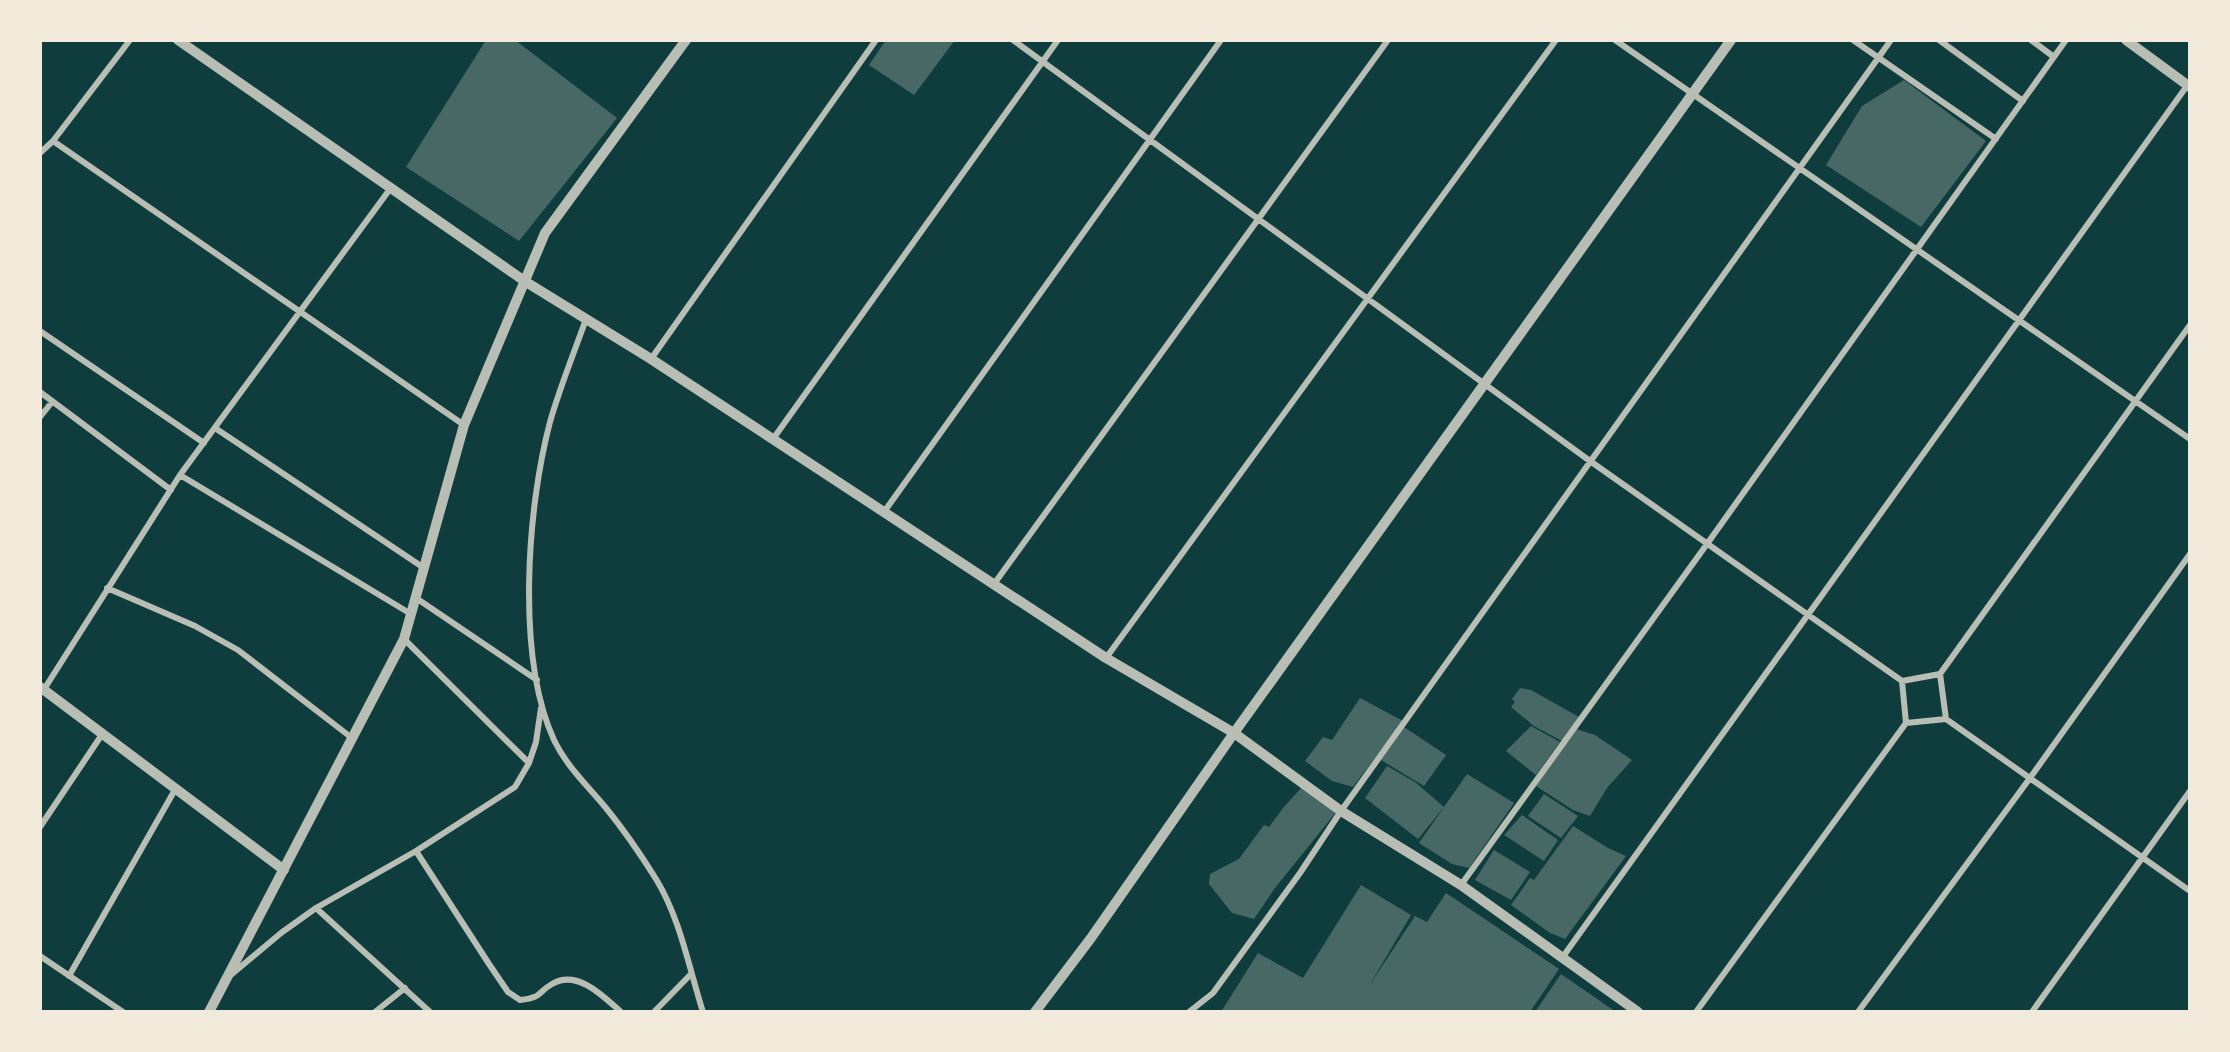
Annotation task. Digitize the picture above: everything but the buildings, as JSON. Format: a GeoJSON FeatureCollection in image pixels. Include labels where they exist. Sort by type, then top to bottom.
{"type":"FeatureCollection","features":[{"type":"Feature","properties":{"kind":"street"},"geometry":{"type":"LineString","coordinates":[[40,153],[53,141],[130,40]]}},
{"type":"Feature","properties":{"kind":"street"},"geometry":{"type":"LineString","coordinates":[[178,40],[526,282],[651,358],[1106,658],[1234,733],[1341,811],[1461,885],[1638,1011]]}},
{"type":"Feature","properties":{"kind":"street"},"geometry":{"type":"LineString","coordinates":[[209,1011],[404,639],[464,425],[545,233],[686,40]]}},
{"type":"Feature","properties":{"kind":"street"},"geometry":{"type":"LineString","coordinates":[[651,358],[876,40]]}},
{"type":"Feature","properties":{"kind":"street"},"geometry":{"type":"LineString","coordinates":[[1013,40],[1590,461],[1902,681],[1940,674]]}},
{"type":"Feature","properties":{"kind":"street"},"geometry":{"type":"LineString","coordinates":[[773,439],[1058,40]]}},
{"type":"Feature","properties":{"kind":"street"},"geometry":{"type":"LineString","coordinates":[[884,512],[1221,40]]}},
{"type":"Feature","properties":{"kind":"street"},"geometry":{"type":"LineString","coordinates":[[994,584],[1388,40]]}},
{"type":"Feature","properties":{"kind":"street"},"geometry":{"type":"LineString","coordinates":[[1106,658],[1556,40]]}},
{"type":"Feature","properties":{"kind":"street"},"geometry":{"type":"LineString","coordinates":[[1614,40],[2190,439]]}},
{"type":"Feature","properties":{"kind":"street"},"geometry":{"type":"LineString","coordinates":[[1035,1011],[1091,938],[1234,733],[1731,40]]}},
{"type":"Feature","properties":{"kind":"street"},"geometry":{"type":"LineString","coordinates":[[1853,40],[1996,139]]}},
{"type":"Feature","properties":{"kind":"street"},"geometry":{"type":"LineString","coordinates":[[1191,1011],[1213,993],[1300,873],[1341,811],[1892,40]]}},
{"type":"Feature","properties":{"kind":"street"},"geometry":{"type":"LineString","coordinates":[[1939,40],[2023,101]]}},
{"type":"Feature","properties":{"kind":"street"},"geometry":{"type":"LineString","coordinates":[[2031,40],[2054,57]]}},
{"type":"Feature","properties":{"kind":"street"},"geometry":{"type":"LineString","coordinates":[[1461,885],[2066,40]]}},
{"type":"Feature","properties":{"kind":"street"},"geometry":{"type":"LineString","coordinates":[[1562,958],[2189,85],[2126,40]]}},
{"type":"Feature","properties":{"kind":"street"},"geometry":{"type":"LineString","coordinates":[[53,141],[464,425]]}},
{"type":"Feature","properties":{"kind":"street"},"geometry":{"type":"LineString","coordinates":[[284,870],[103,733],[42,690],[180,475],[390,189]]}},
{"type":"Feature","properties":{"kind":"street"},"geometry":{"type":"LineString","coordinates":[[586,319],[550,421],[536,487],[531,545],[529,617],[537,680],[542,704],[554,739],[569,765],[607,809],[657,881],[674,919],[703,1011]]}},
{"type":"Feature","properties":{"kind":"street"},"geometry":{"type":"LineString","coordinates":[[1946,718],[1940,674],[2190,325]]}},
{"type":"Feature","properties":{"kind":"street"},"geometry":{"type":"LineString","coordinates":[[40,331],[204,443]]}},
{"type":"Feature","properties":{"kind":"street"},"geometry":{"type":"LineString","coordinates":[[40,392],[171,490]]}},
{"type":"Feature","properties":{"kind":"street"},"geometry":{"type":"LineString","coordinates":[[40,417],[51,402]]}},
{"type":"Feature","properties":{"kind":"street"},"geometry":{"type":"LineString","coordinates":[[215,428],[425,568]]}},
{"type":"Feature","properties":{"kind":"street"},"geometry":{"type":"LineString","coordinates":[[180,475],[411,614]]}},
{"type":"Feature","properties":{"kind":"street"},"geometry":{"type":"LineString","coordinates":[[1858,1011],[2030,778],[2190,554]]}},
{"type":"Feature","properties":{"kind":"street"},"geometry":{"type":"LineString","coordinates":[[107,588],[195,626],[238,650],[352,738]]}},
{"type":"Feature","properties":{"kind":"street"},"geometry":{"type":"LineString","coordinates":[[416,598],[537,680]]}},
{"type":"Feature","properties":{"kind":"street"},"geometry":{"type":"LineString","coordinates":[[404,639],[529,763]]}},
{"type":"Feature","properties":{"kind":"street"},"geometry":{"type":"LineString","coordinates":[[1696,1011],[1906,723],[1902,681]]}},
{"type":"Feature","properties":{"kind":"street"},"geometry":{"type":"LineString","coordinates":[[227,978],[281,933],[316,908],[416,851],[515,787],[529,763],[536,742],[542,704]]}},
{"type":"Feature","properties":{"kind":"street"},"geometry":{"type":"LineString","coordinates":[[1906,723],[1946,718],[2190,891]]}},
{"type":"Feature","properties":{"kind":"street"},"geometry":{"type":"LineString","coordinates":[[40,827],[103,733]]}},
{"type":"Feature","properties":{"kind":"street"},"geometry":{"type":"LineString","coordinates":[[69,976],[176,788]]}},
{"type":"Feature","properties":{"kind":"street"},"geometry":{"type":"LineString","coordinates":[[2032,1011],[2190,791]]}},
{"type":"Feature","properties":{"kind":"street"},"geometry":{"type":"LineString","coordinates":[[416,851],[508,992],[520,1000],[536,998],[549,985],[562,979],[576,981],[594,989],[621,1011]]}},
{"type":"Feature","properties":{"kind":"street"},"geometry":{"type":"LineString","coordinates":[[316,908],[430,1011]]}},
{"type":"Feature","properties":{"kind":"street"},"geometry":{"type":"LineString","coordinates":[[40,956],[123,1011]]}},
{"type":"Feature","properties":{"kind":"street"},"geometry":{"type":"LineString","coordinates":[[654,1011],[691,974]]}},
{"type":"Feature","properties":{"kind":"street"},"geometry":{"type":"LineString","coordinates":[[375,1011],[405,988]]}}]}
